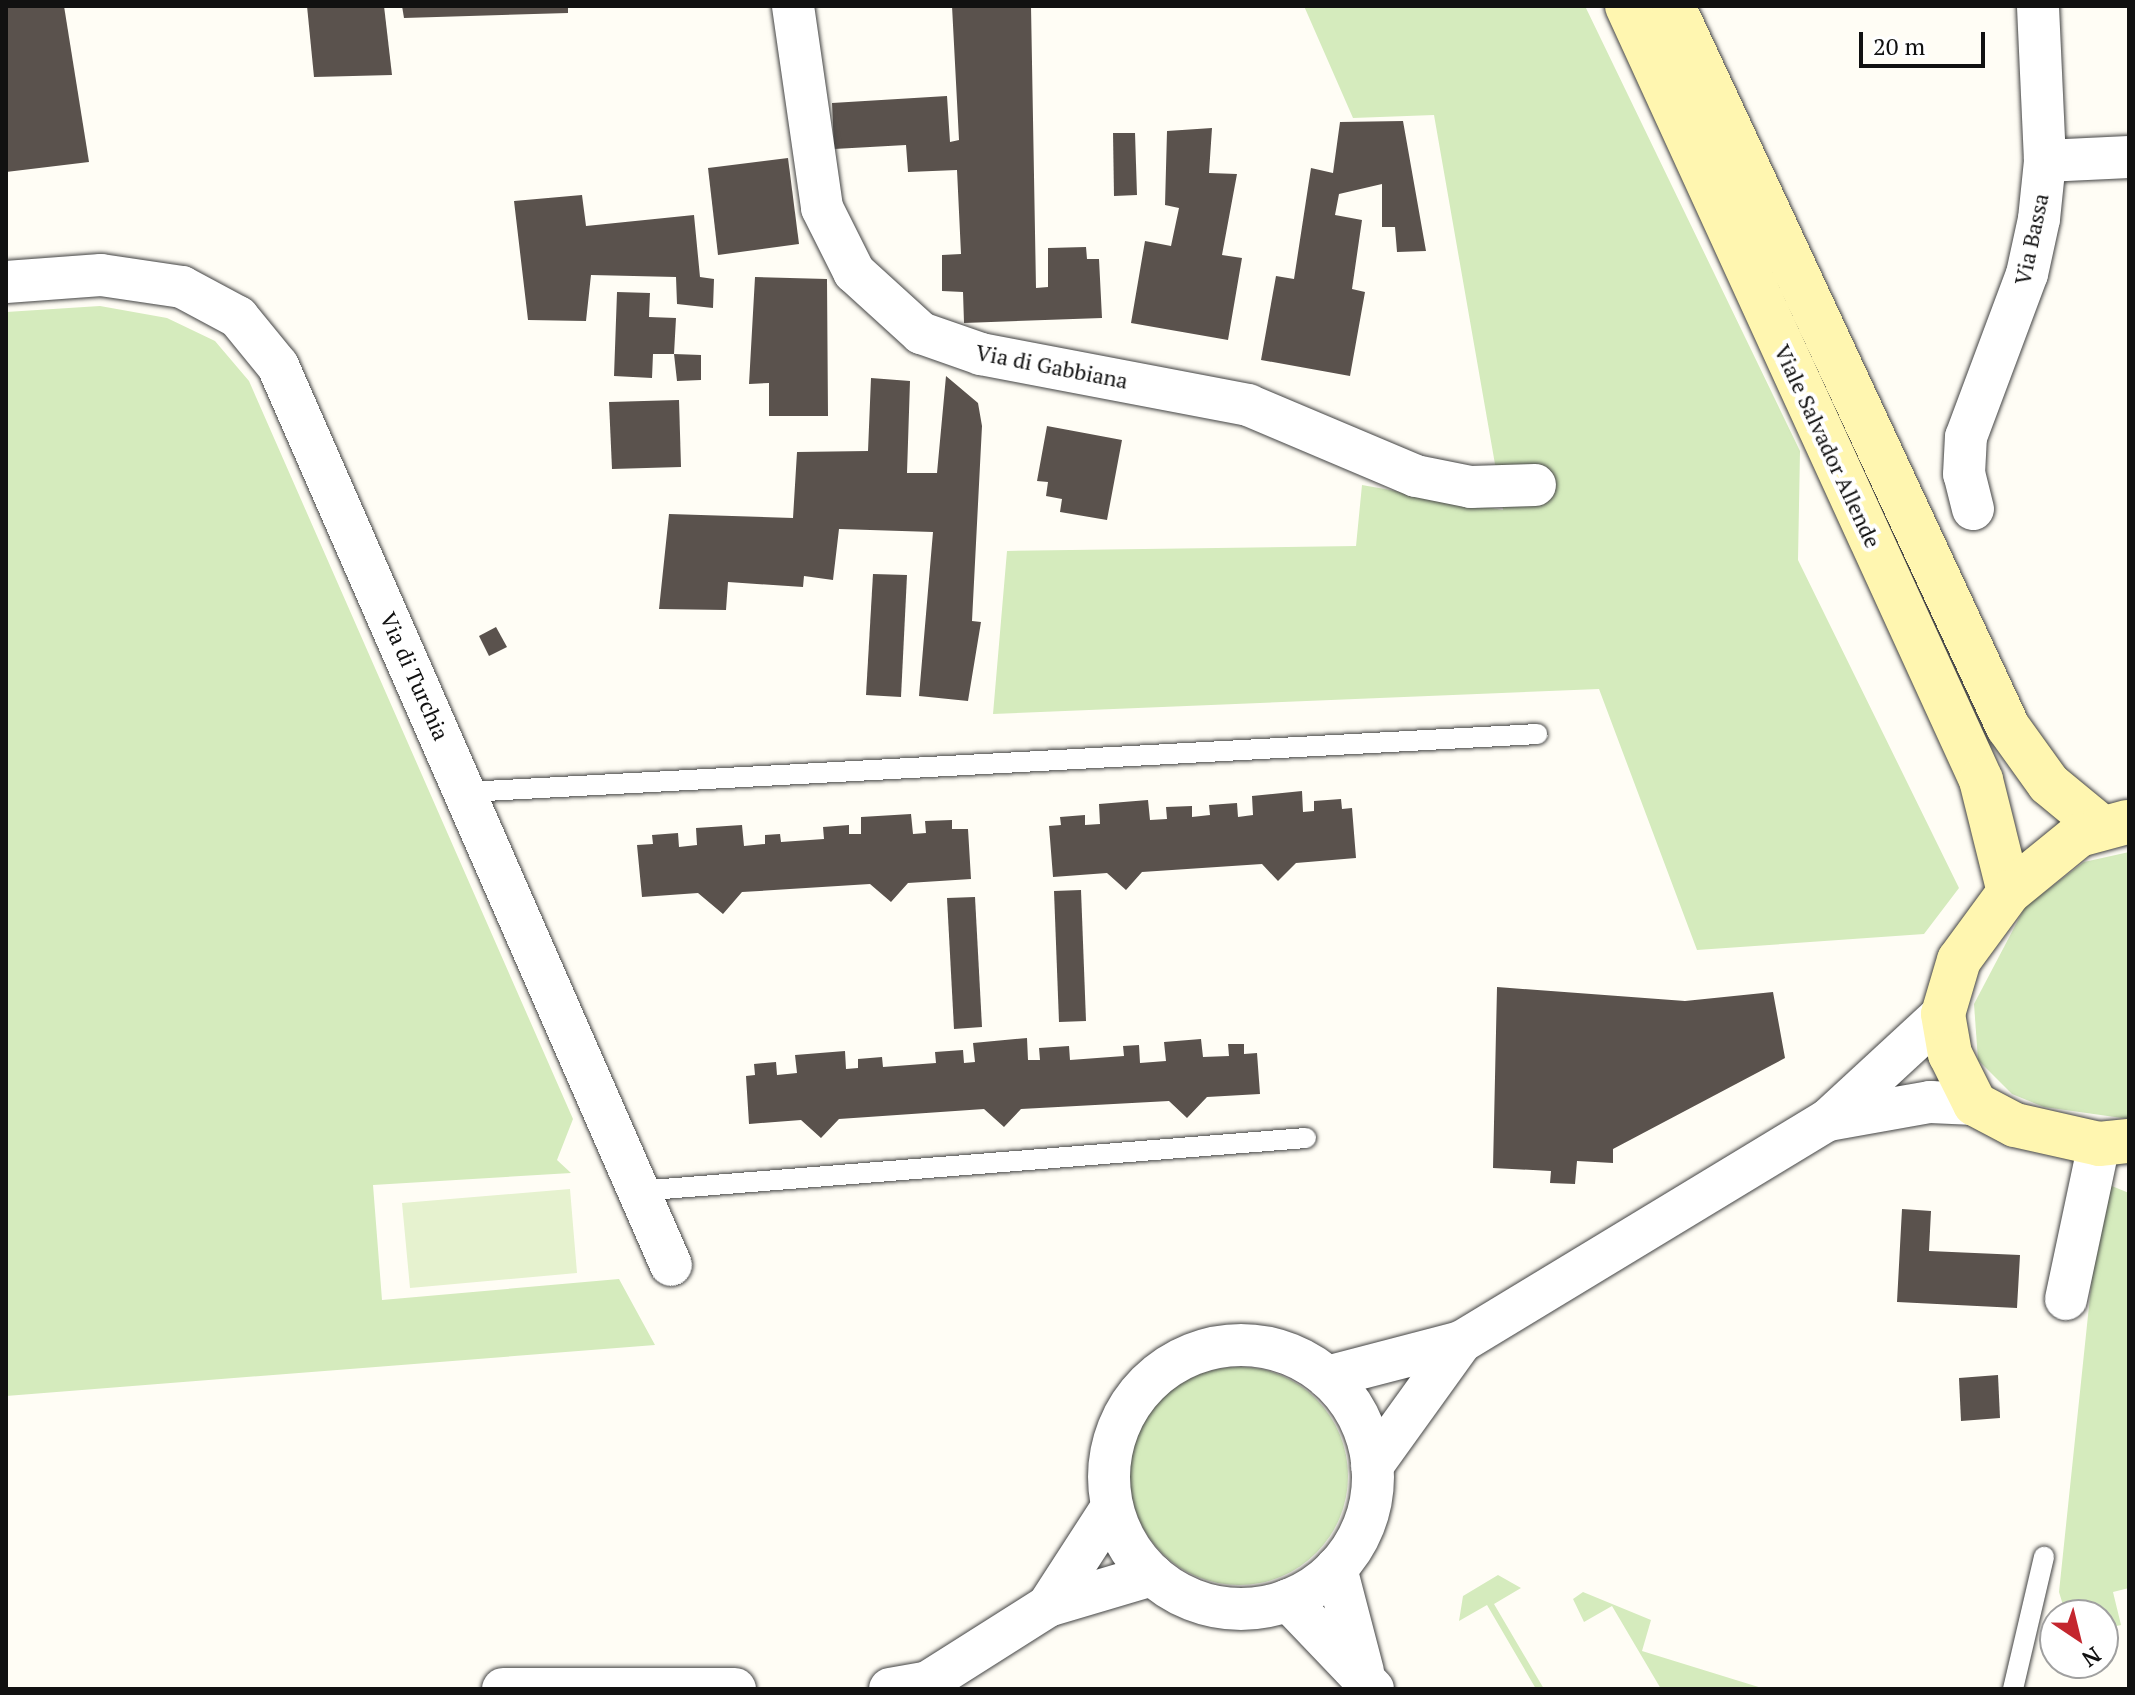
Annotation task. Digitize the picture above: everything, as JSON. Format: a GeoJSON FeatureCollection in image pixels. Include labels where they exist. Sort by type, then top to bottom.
{"type":"FeatureCollection","features":[{"type":"Feature","properties":{"kind":"main road","name":"Viale Salvador Allende"},"geometry":{"type":"LineString","coordinates":[[1627,6],[1981,780],[2009,892]]}},
{"type":"Feature","properties":{"kind":"main road","name":"Viale Salvador Allende"},"geometry":{"type":"LineString","coordinates":[[1673,6],[2008,727],[2049,784],[2115,824]]}},
{"type":"Feature","properties":{"kind":"main road","name":"Viale Salvador Allende"},"geometry":{"type":"LineString","coordinates":[[1975,1104],[1950,1054],[1943,1014],[1959,960],[2009,892],[2059,848],[2115,824]]}},
{"type":"Feature","properties":{"kind":"main road"},"geometry":{"type":"LineString","coordinates":[[1975,1104],[2015,1125],[2120,1145]]}},
{"type":"Feature","properties":{"kind":"street","name":"Via di Gabbiana"},"geometry":{"type":"LineString","coordinates":[[793,6],[822,208],[854,272],[921,333],[981,354],[1248,405],[1416,476],[1471,487],[1535,485]]}},
{"type":"Feature","properties":{"kind":"street","name":"Via Bassa"},"geometry":{"type":"LineString","coordinates":[[1973,509],[1964,474],[1966,437],[2027,274],[2045,161],[2038,6]]}},
{"type":"Feature","properties":{"kind":"street"},"geometry":{"type":"LineString","coordinates":[[2045,161],[2129,157]]}},
{"type":"Feature","properties":{"kind":"street","name":"Via di Turchia"},"geometry":{"type":"LineString","coordinates":[[6,282],[101,275],[182,287],[238,317],[278,366],[467,792],[671,1265]]}},
{"type":"Feature","properties":{"kind":"street"},"geometry":{"type":"LineString","coordinates":[[1327,1377],[1461,1342],[1828,1120],[1943,1014]]}},
{"type":"Feature","properties":{"kind":"street"},"geometry":{"type":"LineString","coordinates":[[1828,1120],[1930,1102],[1975,1104]]}},
{"type":"Feature","properties":{"kind":"street"},"geometry":{"type":"LineString","coordinates":[[2066,1299],[2120,1145]]}},
{"type":"Feature","properties":{"kind":"street"},"geometry":{"type":"LineString","coordinates":[[1372,1466],[1461,1342]]}},
{"type":"Feature","properties":{"kind":"street"},"geometry":{"type":"LineString","coordinates":[[1243,1346],[1279,1351],[1327,1377],[1358,1417],[1372,1466],[1365,1521],[1336,1568],[1288,1600],[1217,1607],[1152,1575],[1131,1551],[1112,1507],[1116,1434],[1133,1402],[1173,1365],[1243,1346]]}},
{"type":"Feature","properties":{"kind":"street"},"geometry":{"type":"LineString","coordinates":[[1048,1606],[1112,1507]]}},
{"type":"Feature","properties":{"kind":"street"},"geometry":{"type":"LineString","coordinates":[[1336,1568],[1368,1681]]}},
{"type":"Feature","properties":{"kind":"street"},"geometry":{"type":"LineString","coordinates":[[890,1689],[928,1682],[1048,1606],[1152,1575]]}},
{"type":"Feature","properties":{"kind":"street"},"geometry":{"type":"LineString","coordinates":[[1288,1600],[1368,1681]]}},
{"type":"Feature","properties":{"kind":"street"},"geometry":{"type":"LineString","coordinates":[[503,1689],[735,1689]]}},
{"type":"Feature","properties":{"kind":"lane"},"geometry":{"type":"LineString","coordinates":[[467,792],[1537,734]]}},
{"type":"Feature","properties":{"kind":"lane"},"geometry":{"type":"LineString","coordinates":[[638,1191],[1306,1138]]}},
{"type":"Feature","properties":{"kind":"lane"},"geometry":{"type":"LineString","coordinates":[[2013,1689],[2044,1557]]}},
{"type":"Feature","properties":{"kind":"green space"},"geometry":{"type":"Polygon","coordinates":[[[1304,6],[1585,6],[1800,451],[1798,560],[1959,888],[1924,934],[1697,950],[1599,689],[993,714],[1007,551],[1356,546],[1362,485],[1503,510],[1434,115],[1353,118],[1304,6]]]}},
{"type":"Feature","properties":{"kind":"green space"},"geometry":{"type":"Polygon","coordinates":[[[100,306],[167,318],[215,341],[249,381],[573,1119],[557,1160],[571,1173],[373,1185],[382,1300],[619,1279],[655,1345],[6,1396],[6,312],[100,306]]]}},
{"type":"Feature","properties":{"kind":"green space"},"geometry":{"type":"Polygon","coordinates":[[[2129,852],[2129,1119],[2044,1107],[2012,1094],[1978,1060],[1974,1004],[2025,907],[2084,862],[2129,852]]]}},
{"type":"Feature","properties":{"kind":"green space"},"geometry":{"type":"Polygon","coordinates":[[[2102,1182],[2129,1193],[2129,1588],[2113,1592],[2115,1599],[2061,1599],[2059,1592],[2102,1182]]]}},
{"type":"Feature","properties":{"kind":"green space"},"geometry":{"type":"Polygon","coordinates":[[[570,1189],[577,1273],[410,1288],[402,1203],[570,1189]]]}},
{"type":"Feature","properties":{"kind":"green space"},"geometry":{"type":"Polygon","coordinates":[[[1239,1367],[1281,1375],[1300,1385],[1316,1399],[1330,1415],[1340,1434],[1348,1476],[1340,1518],[1330,1537],[1316,1553],[1300,1567],[1281,1577],[1239,1585],[1197,1577],[1178,1567],[1162,1553],[1148,1537],[1138,1518],[1130,1476],[1138,1434],[1148,1415],[1162,1399],[1178,1385],[1197,1375],[1239,1367]]]}},
{"type":"Feature","properties":{"kind":"green space"},"geometry":{"type":"Polygon","coordinates":[[[1498,1575],[1521,1588],[1494,1604],[1544,1689],[1536,1689],[1487,1605],[1459,1621],[1463,1596],[1498,1575]]]}},
{"type":"Feature","properties":{"kind":"green space"},"geometry":{"type":"Polygon","coordinates":[[[1583,1592],[1651,1620],[1642,1651],[1765,1689],[1661,1689],[1612,1606],[1584,1622],[1573,1599],[1583,1592]]]}},
{"type":"Feature","properties":{"kind":"building"},"geometry":{"type":"Polygon","coordinates":[[[6,6],[64,6],[89,162],[6,172],[6,6]]]}},
{"type":"Feature","properties":{"kind":"building"},"geometry":{"type":"Polygon","coordinates":[[[307,6],[384,6],[392,75],[314,77],[307,6]]]}},
{"type":"Feature","properties":{"kind":"building"},"geometry":{"type":"Polygon","coordinates":[[[402,6],[568,6],[568,13],[404,18],[402,6]]]}},
{"type":"Feature","properties":{"kind":"building"},"geometry":{"type":"Polygon","coordinates":[[[952,6],[1031,6],[1036,288],[1048,287],[1048,248],[1086,247],[1087,259],[1099,259],[1102,318],[964,323],[963,292],[942,291],[942,255],[961,254],[957,170],[908,172],[906,145],[834,149],[832,103],[947,96],[950,142],[959,140],[952,6]]]}},
{"type":"Feature","properties":{"kind":"building"},"geometry":{"type":"Polygon","coordinates":[[[1403,121],[1426,251],[1397,252],[1395,227],[1382,227],[1382,184],[1339,194],[1335,215],[1362,220],[1352,289],[1365,292],[1350,376],[1261,360],[1276,276],[1294,279],[1311,168],[1333,173],[1340,122],[1403,121]]]}},
{"type":"Feature","properties":{"kind":"building"},"geometry":{"type":"Polygon","coordinates":[[[1212,128],[1209,173],[1237,174],[1222,255],[1242,258],[1228,340],[1131,323],[1145,241],[1171,246],[1179,208],[1165,205],[1167,131],[1212,128]]]}},
{"type":"Feature","properties":{"kind":"building"},"geometry":{"type":"Polygon","coordinates":[[[1113,133],[1135,133],[1137,195],[1114,196],[1113,133]]]}},
{"type":"Feature","properties":{"kind":"building"},"geometry":{"type":"Polygon","coordinates":[[[788,158],[799,244],[718,255],[708,168],[788,158]]]}},
{"type":"Feature","properties":{"kind":"building"},"geometry":{"type":"Polygon","coordinates":[[[582,195],[586,226],[694,215],[700,277],[714,279],[713,308],[677,304],[676,277],[591,275],[586,321],[528,320],[514,201],[582,195]]]}},
{"type":"Feature","properties":{"kind":"building"},"geometry":{"type":"Polygon","coordinates":[[[755,277],[827,279],[828,416],[769,416],[769,383],[749,384],[755,277]]]}},
{"type":"Feature","properties":{"kind":"building"},"geometry":{"type":"Polygon","coordinates":[[[617,292],[650,293],[649,317],[676,318],[674,354],[653,354],[652,378],[614,376],[617,292]]]}},
{"type":"Feature","properties":{"kind":"building"},"geometry":{"type":"Polygon","coordinates":[[[674,354],[701,355],[701,380],[677,381],[674,354]]]}},
{"type":"Feature","properties":{"kind":"building"},"geometry":{"type":"Polygon","coordinates":[[[946,376],[978,403],[982,426],[972,621],[981,622],[968,701],[919,696],[933,532],[839,529],[833,580],[804,576],[803,587],[728,582],[726,610],[659,609],[669,514],[793,518],[797,452],[868,451],[871,378],[910,381],[907,473],[937,473],[946,376]]]}},
{"type":"Feature","properties":{"kind":"building"},"geometry":{"type":"Polygon","coordinates":[[[679,400],[681,467],[612,469],[609,402],[679,400]]]}},
{"type":"Feature","properties":{"kind":"building"},"geometry":{"type":"Polygon","coordinates":[[[1047,426],[1122,440],[1107,520],[1060,512],[1062,499],[1046,496],[1048,482],[1037,481],[1047,426]]]}},
{"type":"Feature","properties":{"kind":"building"},"geometry":{"type":"Polygon","coordinates":[[[873,574],[907,575],[901,697],[866,695],[873,574]]]}},
{"type":"Feature","properties":{"kind":"building"},"geometry":{"type":"Polygon","coordinates":[[[496,627],[507,647],[489,656],[479,636],[496,627]]]}},
{"type":"Feature","properties":{"kind":"building"},"geometry":{"type":"Polygon","coordinates":[[[1302,791],[1303,812],[1314,811],[1314,801],[1341,799],[1342,809],[1352,808],[1356,858],[1296,863],[1278,881],[1262,864],[1142,872],[1126,890],[1107,873],[1053,877],[1049,826],[1061,825],[1060,817],[1085,815],[1085,825],[1100,824],[1099,804],[1148,800],[1150,820],[1167,819],[1166,807],[1192,806],[1192,817],[1210,815],[1209,805],[1237,803],[1238,817],[1253,815],[1252,796],[1302,791]]]}},
{"type":"Feature","properties":{"kind":"building"},"geometry":{"type":"Polygon","coordinates":[[[911,814],[913,834],[926,833],[925,821],[952,820],[952,829],[968,829],[971,879],[908,883],[891,902],[870,884],[742,892],[723,914],[698,893],[642,897],[637,845],[653,844],[652,835],[678,833],[679,847],[697,845],[696,828],[742,825],[744,846],[765,844],[765,835],[780,834],[781,842],[824,839],[823,827],[849,825],[849,834],[861,834],[861,817],[911,814]]]}},
{"type":"Feature","properties":{"kind":"building"},"geometry":{"type":"Polygon","coordinates":[[[1081,890],[1086,1021],[1059,1022],[1054,891],[1081,890]]]}},
{"type":"Feature","properties":{"kind":"building"},"geometry":{"type":"Polygon","coordinates":[[[975,897],[982,1027],[954,1029],[947,898],[975,897]]]}},
{"type":"Feature","properties":{"kind":"building"},"geometry":{"type":"Polygon","coordinates":[[[1497,987],[1685,1001],[1773,992],[1785,1058],[1613,1149],[1613,1163],[1577,1161],[1575,1184],[1550,1183],[1551,1171],[1493,1168],[1497,987]]]}},
{"type":"Feature","properties":{"kind":"building"},"geometry":{"type":"Polygon","coordinates":[[[1027,1038],[1028,1060],[1040,1060],[1039,1048],[1069,1046],[1070,1060],[1124,1056],[1123,1046],[1139,1045],[1140,1063],[1166,1061],[1164,1042],[1201,1039],[1203,1057],[1229,1056],[1228,1044],[1244,1044],[1244,1054],[1257,1053],[1260,1094],[1207,1097],[1187,1118],[1169,1101],[1021,1109],[1004,1127],[984,1109],[839,1119],[821,1138],[801,1120],[749,1124],[746,1076],[755,1075],[754,1064],[776,1062],[777,1075],[797,1073],[795,1055],[845,1051],[846,1069],[858,1068],[858,1059],[882,1057],[883,1067],[936,1063],[935,1052],[963,1050],[964,1063],[975,1062],[973,1043],[1027,1038]]]}},
{"type":"Feature","properties":{"kind":"building"},"geometry":{"type":"Polygon","coordinates":[[[1902,1209],[1931,1211],[1929,1251],[2020,1255],[2017,1308],[1897,1302],[1902,1209]]]}},
{"type":"Feature","properties":{"kind":"building"},"geometry":{"type":"Polygon","coordinates":[[[1998,1375],[2000,1418],[1961,1421],[1959,1378],[1998,1375]]]}}]}
